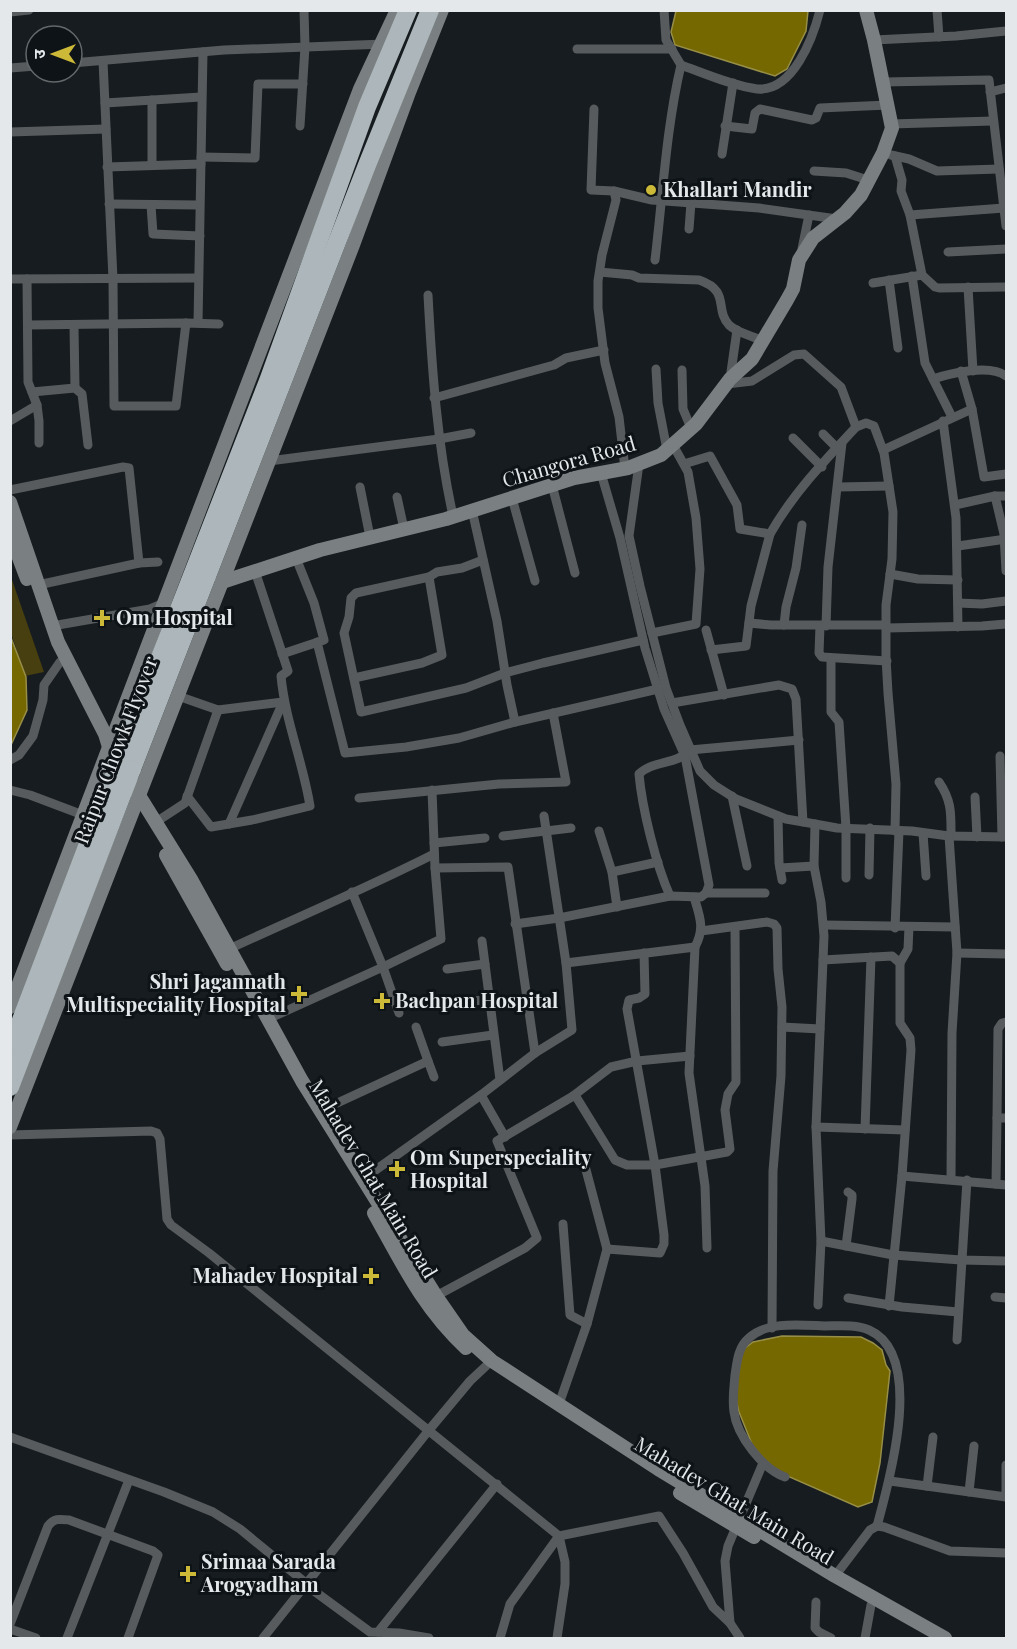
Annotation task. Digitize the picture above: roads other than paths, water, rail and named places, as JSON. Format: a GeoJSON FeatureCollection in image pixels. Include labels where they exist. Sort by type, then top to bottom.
{"type":"FeatureCollection","features":[{"type":"Feature","properties":{"kind":"highway","name":"Raipur Chowk Flyover"},"geometry":{"type":"LineString","coordinates":[[10,1087],[132,769],[275,384],[299,273],[367,107],[387,44],[408,10]]}},
{"type":"Feature","properties":{"kind":"highway","name":"Raipur Chowk Flyover"},"geometry":{"type":"LineString","coordinates":[[10,1049],[127,741],[275,384],[324,298],[367,165],[430,10]]}},
{"type":"Feature","properties":{"kind":"street"},"geometry":{"type":"LineString","coordinates":[[10,12],[29,10]]}},
{"type":"Feature","properties":{"kind":"street"},"geometry":{"type":"LineString","coordinates":[[300,126],[305,47],[304,10]]}},
{"type":"Feature","properties":{"kind":"street"},"geometry":{"type":"LineString","coordinates":[[84,62],[202,52],[387,44],[397,10]]}},
{"type":"Feature","properties":{"kind":"street"},"geometry":{"type":"LineString","coordinates":[[10,1127],[269,461],[324,298],[442,10]]}},
{"type":"Feature","properties":{"kind":"street"},"geometry":{"type":"LineString","coordinates":[[664,10],[666,40],[681,65],[758,89],[783,81],[805,53],[820,10]]}},
{"type":"Feature","properties":{"kind":"street","name":"Changora Road"},"geometry":{"type":"LineString","coordinates":[[222,582],[255,570],[453,516],[552,485],[625,469],[661,455],[691,428],[729,382],[752,359],[790,295],[799,260],[813,238],[852,206],[868,180],[888,155],[892,128],[866,10]]}},
{"type":"Feature","properties":{"kind":"street"},"geometry":{"type":"LineString","coordinates":[[937,10],[939,37]]}},
{"type":"Feature","properties":{"kind":"street"},"geometry":{"type":"LineString","coordinates":[[874,40],[1006,31]]}},
{"type":"Feature","properties":{"kind":"street"},"geometry":{"type":"LineString","coordinates":[[577,49],[672,49]]}},
{"type":"Feature","properties":{"kind":"street"},"geometry":{"type":"LineString","coordinates":[[198,323],[202,52]]}},
{"type":"Feature","properties":{"kind":"street"},"geometry":{"type":"LineString","coordinates":[[103,61],[113,279],[114,406],[176,406],[186,323]]}},
{"type":"Feature","properties":{"kind":"street"},"geometry":{"type":"LineString","coordinates":[[655,260],[673,97],[681,65]]}},
{"type":"Feature","properties":{"kind":"street"},"geometry":{"type":"LineString","coordinates":[[883,82],[989,80],[1006,226]]}},
{"type":"Feature","properties":{"kind":"street"},"geometry":{"type":"LineString","coordinates":[[722,154],[733,83]]}},
{"type":"Feature","properties":{"kind":"street"},"geometry":{"type":"LineString","coordinates":[[107,166],[255,158],[258,84],[303,84]]}},
{"type":"Feature","properties":{"kind":"street"},"geometry":{"type":"LineString","coordinates":[[990,92],[1006,88]]}},
{"type":"Feature","properties":{"kind":"street"},"geometry":{"type":"LineString","coordinates":[[105,103],[201,96]]}},
{"type":"Feature","properties":{"kind":"street"},"geometry":{"type":"LineString","coordinates":[[152,100],[152,165]]}},
{"type":"Feature","properties":{"kind":"street"},"geometry":{"type":"LineString","coordinates":[[726,126],[751,130],[755,113],[759,109],[812,120],[816,118],[820,108],[888,105]]}},
{"type":"Feature","properties":{"kind":"street"},"geometry":{"type":"LineString","coordinates":[[594,109],[591,190],[615,191],[661,201],[759,208],[837,219]]}},
{"type":"Feature","properties":{"kind":"street"},"geometry":{"type":"LineString","coordinates":[[891,124],[993,121]]}},
{"type":"Feature","properties":{"kind":"street"},"geometry":{"type":"LineString","coordinates":[[10,132],[106,129]]}},
{"type":"Feature","properties":{"kind":"street"},"geometry":{"type":"LineString","coordinates":[[996,145],[1006,144]]}},
{"type":"Feature","properties":{"kind":"street"},"geometry":{"type":"LineString","coordinates":[[888,155],[909,159],[937,171],[999,169]]}},
{"type":"Feature","properties":{"kind":"street"},"geometry":{"type":"LineString","coordinates":[[888,155],[902,180],[904,202],[910,215],[925,363],[948,419],[958,546],[958,627]]}},
{"type":"Feature","properties":{"kind":"street"},"geometry":{"type":"LineString","coordinates":[[814,171],[846,173],[868,180]]}},
{"type":"Feature","properties":{"kind":"street"},"geometry":{"type":"LineString","coordinates":[[615,191],[616,200],[602,255],[598,308],[605,363],[619,417],[625,469]]}},
{"type":"Feature","properties":{"kind":"street"},"geometry":{"type":"LineString","coordinates":[[689,229],[692,203]]}},
{"type":"Feature","properties":{"kind":"street"},"geometry":{"type":"LineString","coordinates":[[109,204],[199,205]]}},
{"type":"Feature","properties":{"kind":"street"},"geometry":{"type":"LineString","coordinates":[[151,205],[153,234],[200,236]]}},
{"type":"Feature","properties":{"kind":"street"},"geometry":{"type":"LineString","coordinates":[[910,215],[1004,208]]}},
{"type":"Feature","properties":{"kind":"street"},"geometry":{"type":"LineString","coordinates":[[799,260],[809,215]]}},
{"type":"Feature","properties":{"kind":"street"},"geometry":{"type":"LineString","coordinates":[[948,252],[1006,249]]}},
{"type":"Feature","properties":{"kind":"street"},"geometry":{"type":"LineString","coordinates":[[600,272],[632,275],[639,278],[699,280],[708,283],[719,294],[726,320],[730,326],[763,341]]}},
{"type":"Feature","properties":{"kind":"street"},"geometry":{"type":"LineString","coordinates":[[10,1007],[164,603],[299,273]]}},
{"type":"Feature","properties":{"kind":"street"},"geometry":{"type":"LineString","coordinates":[[873,283],[917,275],[935,287],[1006,287]]}},
{"type":"Feature","properties":{"kind":"street"},"geometry":{"type":"LineString","coordinates":[[10,279],[198,278]]}},
{"type":"Feature","properties":{"kind":"street"},"geometry":{"type":"LineString","coordinates":[[27,279],[28,382],[37,405],[39,443]]}},
{"type":"Feature","properties":{"kind":"street"},"geometry":{"type":"LineString","coordinates":[[889,280],[898,348]]}},
{"type":"Feature","properties":{"kind":"street"},"geometry":{"type":"LineString","coordinates":[[968,287],[973,371]]}},
{"type":"Feature","properties":{"kind":"street"},"geometry":{"type":"LineString","coordinates":[[428,295],[434,398],[443,472],[453,516]]}},
{"type":"Feature","properties":{"kind":"street"},"geometry":{"type":"LineString","coordinates":[[28,325],[219,324]]}},
{"type":"Feature","properties":{"kind":"street"},"geometry":{"type":"LineString","coordinates":[[74,326],[75,388]]}},
{"type":"Feature","properties":{"kind":"street"},"geometry":{"type":"LineString","coordinates":[[737,330],[729,382],[752,381],[794,355],[804,354],[841,387],[856,427]]}},
{"type":"Feature","properties":{"kind":"street"},"geometry":{"type":"LineString","coordinates":[[434,398],[554,365],[566,358],[604,350]]}},
{"type":"Feature","properties":{"kind":"street"},"geometry":{"type":"LineString","coordinates":[[652,633],[696,624],[700,569],[696,518],[688,472],[670,447],[658,403],[656,369]]}},
{"type":"Feature","properties":{"kind":"street"},"geometry":{"type":"LineString","coordinates":[[682,370],[683,409],[691,428]]}},
{"type":"Feature","properties":{"kind":"street"},"geometry":{"type":"LineString","coordinates":[[933,380],[961,371],[997,371],[1006,376]]}},
{"type":"Feature","properties":{"kind":"street"},"geometry":{"type":"LineString","coordinates":[[961,371],[972,409],[984,477],[1006,474]]}},
{"type":"Feature","properties":{"kind":"street"},"geometry":{"type":"LineString","coordinates":[[32,392],[75,388],[82,394],[88,445]]}},
{"type":"Feature","properties":{"kind":"street"},"geometry":{"type":"LineString","coordinates":[[10,421],[37,405]]}},
{"type":"Feature","properties":{"kind":"street"},"geometry":{"type":"LineString","coordinates":[[883,450],[972,409]]}},
{"type":"Feature","properties":{"kind":"street"},"geometry":{"type":"LineString","coordinates":[[711,650],[746,646],[751,606],[770,534],[795,496],[856,427],[866,423],[874,426],[883,450],[893,512],[886,626],[888,693],[896,784],[895,928]]}},
{"type":"Feature","properties":{"kind":"street"},"geometry":{"type":"LineString","coordinates":[[269,461],[439,439],[471,432]]}},
{"type":"Feature","properties":{"kind":"street"},"geometry":{"type":"LineString","coordinates":[[823,434],[840,446]]}},
{"type":"Feature","properties":{"kind":"street"},"geometry":{"type":"LineString","coordinates":[[793,438],[822,466]]}},
{"type":"Feature","properties":{"kind":"street"},"geometry":{"type":"LineString","coordinates":[[840,446],[838,487],[819,653],[831,659],[887,661]]}},
{"type":"Feature","properties":{"kind":"street"},"geometry":{"type":"LineString","coordinates":[[684,464],[710,456],[737,505],[740,529],[770,534]]}},
{"type":"Feature","properties":{"kind":"street"},"geometry":{"type":"LineString","coordinates":[[515,924],[559,918],[670,896],[701,897],[706,893],[709,885],[687,753],[652,633],[629,536],[639,464]]}},
{"type":"Feature","properties":{"kind":"street"},"geometry":{"type":"LineString","coordinates":[[10,490],[123,467],[129,468],[139,563]]}},
{"type":"Feature","properties":{"kind":"street"},"geometry":{"type":"LineString","coordinates":[[601,473],[620,538],[643,640],[658,689],[687,753],[714,785],[732,796],[778,816],[803,822],[950,837],[1004,837],[1000,756]]}},
{"type":"Feature","properties":{"kind":"street"},"geometry":{"type":"LineString","coordinates":[[552,485],[575,573]]}},
{"type":"Feature","properties":{"kind":"street"},"geometry":{"type":"LineString","coordinates":[[838,487],[889,486]]}},
{"type":"Feature","properties":{"kind":"street"},"geometry":{"type":"LineString","coordinates":[[360,487],[370,537]]}},
{"type":"Feature","properties":{"kind":"street"},"geometry":{"type":"LineString","coordinates":[[955,505],[995,496],[1006,496]]}},
{"type":"Feature","properties":{"kind":"street"},"geometry":{"type":"LineString","coordinates":[[995,496],[1005,539],[1006,571]]}},
{"type":"Feature","properties":{"kind":"street"},"geometry":{"type":"LineString","coordinates":[[397,497],[404,529]]}},
{"type":"Feature","properties":{"kind":"street"},"geometry":{"type":"LineString","coordinates":[[512,498],[535,581]]}},
{"type":"Feature","properties":{"kind":"street"},"geometry":{"type":"LineString","coordinates":[[10,502],[19,559],[38,585],[71,670],[105,734],[108,752]]}},
{"type":"Feature","properties":{"kind":"street"},"geometry":{"type":"LineString","coordinates":[[472,510],[497,621],[515,722]]}},
{"type":"Feature","properties":{"kind":"street"},"geometry":{"type":"LineString","coordinates":[[784,626],[802,525]]}},
{"type":"Feature","properties":{"kind":"street","name":"Mahadev Ghat Main Road"},"geometry":{"type":"LineString","coordinates":[[10,534],[60,662],[108,752],[296,1086],[371,1208],[423,1299],[449,1332],[486,1366],[652,1477],[738,1522],[871,1605],[929,1638]]}},
{"type":"Feature","properties":{"kind":"street"},"geometry":{"type":"LineString","coordinates":[[958,546],[1005,539]]}},
{"type":"Feature","properties":{"kind":"street"},"geometry":{"type":"LineString","coordinates":[[282,654],[324,640],[314,603],[296,558]]}},
{"type":"Feature","properties":{"kind":"street"},"geometry":{"type":"LineString","coordinates":[[483,560],[462,568],[437,572],[429,577],[356,593],[351,598],[344,633],[361,712],[466,688],[505,673],[643,640]]}},
{"type":"Feature","properties":{"kind":"street"},"geometry":{"type":"LineString","coordinates":[[38,585],[139,563],[158,562]]}},
{"type":"Feature","properties":{"kind":"street"},"geometry":{"type":"LineString","coordinates":[[187,796],[211,827],[310,806],[306,783],[283,702],[281,676],[288,671],[255,570]]}},
{"type":"Feature","properties":{"kind":"street"},"geometry":{"type":"LineString","coordinates":[[890,574],[918,579],[958,580]]}},
{"type":"Feature","properties":{"kind":"street"},"geometry":{"type":"LineString","coordinates":[[354,678],[422,663],[442,655],[429,577]]}},
{"type":"Feature","properties":{"kind":"street"},"geometry":{"type":"LineString","coordinates":[[958,603],[982,604],[1006,601]]}},
{"type":"Feature","properties":{"kind":"street"},"geometry":{"type":"LineString","coordinates":[[52,626],[150,609],[164,603]]}},
{"type":"Feature","properties":{"kind":"street"},"geometry":{"type":"LineString","coordinates":[[749,623],[784,626],[958,627],[1006,624]]}},
{"type":"Feature","properties":{"kind":"street"},"geometry":{"type":"LineString","coordinates":[[706,630],[724,695]]}},
{"type":"Feature","properties":{"kind":"street"},"geometry":{"type":"LineString","coordinates":[[317,642],[345,753],[406,747],[459,738],[515,722],[658,689]]}},
{"type":"Feature","properties":{"kind":"street"},"geometry":{"type":"LineString","coordinates":[[831,659],[831,715],[839,720],[846,828],[846,878]]}},
{"type":"Feature","properties":{"kind":"street"},"geometry":{"type":"LineString","coordinates":[[10,759],[19,755],[33,736],[43,700],[44,685],[60,662]]}},
{"type":"Feature","properties":{"kind":"street"},"geometry":{"type":"LineString","coordinates":[[672,703],[778,685],[792,689],[796,699],[803,822]]}},
{"type":"Feature","properties":{"kind":"street"},"geometry":{"type":"LineString","coordinates":[[178,696],[218,710],[283,702]]}},
{"type":"Feature","properties":{"kind":"street"},"geometry":{"type":"LineString","coordinates":[[229,824],[283,702]]}},
{"type":"Feature","properties":{"kind":"street"},"geometry":{"type":"LineString","coordinates":[[156,822],[185,803],[218,710]]}},
{"type":"Feature","properties":{"kind":"street"},"geometry":{"type":"LineString","coordinates":[[359,798],[499,784],[566,782],[553,713]]}},
{"type":"Feature","properties":{"kind":"street"},"geometry":{"type":"LineString","coordinates":[[670,896],[662,879],[640,787],[639,774],[646,767],[687,753],[799,740]]}},
{"type":"Feature","properties":{"kind":"street"},"geometry":{"type":"LineString","coordinates":[[939,782],[948,795],[951,817],[950,837],[957,953],[952,1033],[951,1179]]}},
{"type":"Feature","properties":{"kind":"street"},"geometry":{"type":"LineString","coordinates":[[10,790],[83,815]]}},
{"type":"Feature","properties":{"kind":"street"},"geometry":{"type":"LineString","coordinates":[[268,1019],[441,939],[434,854],[432,790]]}},
{"type":"Feature","properties":{"kind":"street"},"geometry":{"type":"LineString","coordinates":[[732,796],[747,867]]}},
{"type":"Feature","properties":{"kind":"street"},"geometry":{"type":"LineString","coordinates":[[975,797],[976,837]]}},
{"type":"Feature","properties":{"kind":"street"},"geometry":{"type":"LineString","coordinates":[[137,800],[156,822],[320,1111],[463,1335],[492,1361],[738,1522],[945,1638]]}},
{"type":"Feature","properties":{"kind":"street"},"geometry":{"type":"LineString","coordinates":[[363,1179],[481,1095],[535,1053],[572,1030],[566,963],[544,816]]}},
{"type":"Feature","properties":{"kind":"street"},"geometry":{"type":"LineString","coordinates":[[778,816],[782,880]]}},
{"type":"Feature","properties":{"kind":"street"},"geometry":{"type":"LineString","coordinates":[[815,824],[814,866],[822,902],[824,926],[816,1127],[820,1241],[818,1305]]}},
{"type":"Feature","properties":{"kind":"street"},"geometry":{"type":"LineString","coordinates":[[503,836],[571,828]]}},
{"type":"Feature","properties":{"kind":"street"},"geometry":{"type":"LineString","coordinates":[[869,875],[870,828]]}},
{"type":"Feature","properties":{"kind":"street"},"geometry":{"type":"LineString","coordinates":[[599,831],[612,872],[617,907]]}},
{"type":"Feature","properties":{"kind":"street"},"geometry":{"type":"LineString","coordinates":[[923,833],[926,876]]}},
{"type":"Feature","properties":{"kind":"street"},"geometry":{"type":"LineString","coordinates":[[434,843],[485,838]]}},
{"type":"Feature","properties":{"kind":"street"},"geometry":{"type":"LineString","coordinates":[[229,949],[383,880],[434,854]]}},
{"type":"Feature","properties":{"kind":"street"},"geometry":{"type":"LineString","coordinates":[[612,872],[658,862]]}},
{"type":"Feature","properties":{"kind":"street"},"geometry":{"type":"LineString","coordinates":[[780,868],[814,866]]}},
{"type":"Feature","properties":{"kind":"street"},"geometry":{"type":"LineString","coordinates":[[435,868],[508,867],[535,1053]]}},
{"type":"Feature","properties":{"kind":"street"},"geometry":{"type":"LineString","coordinates":[[352,892],[399,1013]]}},
{"type":"Feature","properties":{"kind":"street"},"geometry":{"type":"LineString","coordinates":[[706,893],[765,893]]}},
{"type":"Feature","properties":{"kind":"street"},"geometry":{"type":"LineString","coordinates":[[694,897],[701,935],[695,947],[689,1073],[705,1186],[707,1248]]}},
{"type":"Feature","properties":{"kind":"street"},"geometry":{"type":"LineString","coordinates":[[701,931],[768,922],[777,928],[782,1027],[778,1120],[773,1171],[772,1328]]}},
{"type":"Feature","properties":{"kind":"street"},"geometry":{"type":"LineString","coordinates":[[824,926],[955,927]]}},
{"type":"Feature","properties":{"kind":"street"},"geometry":{"type":"LineString","coordinates":[[573,1096],[575,1095],[615,1160],[627,1165],[655,1165],[701,1158],[727,1152],[730,1149],[725,1110],[728,1094],[736,1082],[735,927]]}},
{"type":"Feature","properties":{"kind":"street"},"geometry":{"type":"LineString","coordinates":[[889,1306],[906,1130],[911,1050],[910,1038],[900,1023],[900,963],[908,949],[909,927]]}},
{"type":"Feature","properties":{"kind":"street"},"geometry":{"type":"LineString","coordinates":[[482,941],[500,1080]]}},
{"type":"Feature","properties":{"kind":"street"},"geometry":{"type":"LineString","coordinates":[[566,963],[695,947]]}},
{"type":"Feature","properties":{"kind":"street"},"geometry":{"type":"LineString","coordinates":[[607,1249],[660,1253],[663,1244],[655,1165],[627,1009],[629,1000],[645,994],[644,953]]}},
{"type":"Feature","properties":{"kind":"street"},"geometry":{"type":"LineString","coordinates":[[957,953],[1006,954]]}},
{"type":"Feature","properties":{"kind":"street"},"geometry":{"type":"LineString","coordinates":[[823,960],[892,956],[900,963]]}},
{"type":"Feature","properties":{"kind":"street"},"geometry":{"type":"LineString","coordinates":[[865,1129],[871,957]]}},
{"type":"Feature","properties":{"kind":"street"},"geometry":{"type":"LineString","coordinates":[[447,969],[485,964]]}},
{"type":"Feature","properties":{"kind":"street"},"geometry":{"type":"LineString","coordinates":[[445,1005],[489,999]]}},
{"type":"Feature","properties":{"kind":"street"},"geometry":{"type":"LineString","coordinates":[[902,1176],[1001,1184],[1002,1118],[998,1029],[1002,1023],[1006,1022]]}},
{"type":"Feature","properties":{"kind":"street"},"geometry":{"type":"LineString","coordinates":[[416,1026],[434,1077]]}},
{"type":"Feature","properties":{"kind":"street"},"geometry":{"type":"LineString","coordinates":[[782,1027],[820,1029]]}},
{"type":"Feature","properties":{"kind":"street"},"geometry":{"type":"LineString","coordinates":[[442,1042],[493,1035]]}},
{"type":"Feature","properties":{"kind":"street"},"geometry":{"type":"LineString","coordinates":[[436,1296],[525,1248],[537,1238],[497,1141],[573,1096],[611,1067],[637,1061],[690,1056]]}},
{"type":"Feature","properties":{"kind":"street"},"geometry":{"type":"LineString","coordinates":[[320,1111],[428,1061]]}},
{"type":"Feature","properties":{"kind":"street"},"geometry":{"type":"LineString","coordinates":[[481,1095],[505,1137]]}},
{"type":"Feature","properties":{"kind":"street"},"geometry":{"type":"LineString","coordinates":[[816,1127],[906,1130]]}},
{"type":"Feature","properties":{"kind":"street"},"geometry":{"type":"LineString","coordinates":[[10,1135],[151,1131],[157,1133],[160,1138],[167,1219],[171,1225],[209,1253],[559,1536],[565,1562],[565,1584],[557,1638]]}},
{"type":"Feature","properties":{"kind":"street"},"geometry":{"type":"LineString","coordinates":[[559,1404],[587,1324],[607,1249],[585,1166]]}},
{"type":"Feature","properties":{"kind":"street"},"geometry":{"type":"LineString","coordinates":[[957,1340],[966,1180]]}},
{"type":"Feature","properties":{"kind":"street"},"geometry":{"type":"LineString","coordinates":[[846,1246],[852,1199],[852,1195],[848,1192]]}},
{"type":"Feature","properties":{"kind":"street"},"geometry":{"type":"LineString","coordinates":[[563,1224],[570,1315],[587,1324]]}},
{"type":"Feature","properties":{"kind":"street"},"geometry":{"type":"LineString","coordinates":[[820,1241],[893,1255],[1006,1261]]}},
{"type":"Feature","properties":{"kind":"street"},"geometry":{"type":"LineString","coordinates":[[995,1297],[1006,1298]]}},
{"type":"Feature","properties":{"kind":"street"},"geometry":{"type":"LineString","coordinates":[[848,1298],[889,1306],[958,1312]]}},
{"type":"Feature","properties":{"kind":"street"},"geometry":{"type":"LineString","coordinates":[[785,1477],[771,1470],[764,1463],[737,1423],[732,1398],[740,1349],[755,1333],[790,1325],[860,1328],[870,1331],[884,1341],[897,1369],[900,1384],[898,1421],[890,1480],[877,1526]]}},
{"type":"Feature","properties":{"kind":"street"},"geometry":{"type":"LineString","coordinates":[[262,1638],[470,1380],[486,1366]]}},
{"type":"Feature","properties":{"kind":"street"},"geometry":{"type":"LineString","coordinates":[[10,1437],[213,1512],[240,1529],[362,1628],[370,1632],[410,1634],[429,1638]]}},
{"type":"Feature","properties":{"kind":"street"},"geometry":{"type":"LineString","coordinates":[[927,1486],[933,1437]]}},
{"type":"Feature","properties":{"kind":"street"},"geometry":{"type":"LineString","coordinates":[[969,1492],[974,1446]]}},
{"type":"Feature","properties":{"kind":"street"},"geometry":{"type":"LineString","coordinates":[[730,1623],[725,1561],[728,1546],[764,1463]]}},
{"type":"Feature","properties":{"kind":"street"},"geometry":{"type":"LineString","coordinates":[[890,1480],[1006,1497],[1006,1465]]}},
{"type":"Feature","properties":{"kind":"street"},"geometry":{"type":"LineString","coordinates":[[67,1638],[129,1480]]}},
{"type":"Feature","properties":{"kind":"street"},"geometry":{"type":"LineString","coordinates":[[378,1632],[497,1484]]}},
{"type":"Feature","properties":{"kind":"street"},"geometry":{"type":"LineString","coordinates":[[500,1638],[510,1604],[559,1536],[662,1517],[712,1607],[730,1623],[740,1638]]}},
{"type":"Feature","properties":{"kind":"street"},"geometry":{"type":"LineString","coordinates":[[10,1624],[48,1526],[51,1521],[57,1519],[69,1520],[108,1533],[158,1555],[128,1638]]}},
{"type":"Feature","properties":{"kind":"street"},"geometry":{"type":"LineString","coordinates":[[835,1576],[870,1530],[877,1526],[950,1551],[1006,1553]]}},
{"type":"Feature","properties":{"kind":"street"},"geometry":{"type":"LineString","coordinates":[[816,1602],[815,1628],[831,1638]]}},
{"type":"Feature","properties":{"kind":"street"},"geometry":{"type":"LineString","coordinates":[[865,1638],[871,1605]]}},
{"type":"Feature","properties":{"kind":"street"},"geometry":{"type":"LineString","coordinates":[[10,1629],[36,1638]]}},
{"type":"Feature","properties":{"kind":"place","name":"Khallari Mandir"},"geometry":{"type":"Point","coordinates":[651,190]}},
{"type":"Feature","properties":{"kind":"place","name":"Om Hospital"},"geometry":{"type":"Point","coordinates":[102,618]}},
{"type":"Feature","properties":{"kind":"place","name":"Shri Jagannath Multispeciality Hospital"},"geometry":{"type":"Point","coordinates":[299,994]}},
{"type":"Feature","properties":{"kind":"place","name":"Bachpan Hospital"},"geometry":{"type":"Point","coordinates":[382,1001]}},
{"type":"Feature","properties":{"kind":"place","name":"Om Superspeciality Hospital"},"geometry":{"type":"Point","coordinates":[397,1169]}},
{"type":"Feature","properties":{"kind":"place","name":"Mahadev Hospital"},"geometry":{"type":"Point","coordinates":[371,1276]}},
{"type":"Feature","properties":{"kind":"place","name":"Srimaa Sarada Arogyadham"},"geometry":{"type":"Point","coordinates":[188,1574]}}]}
